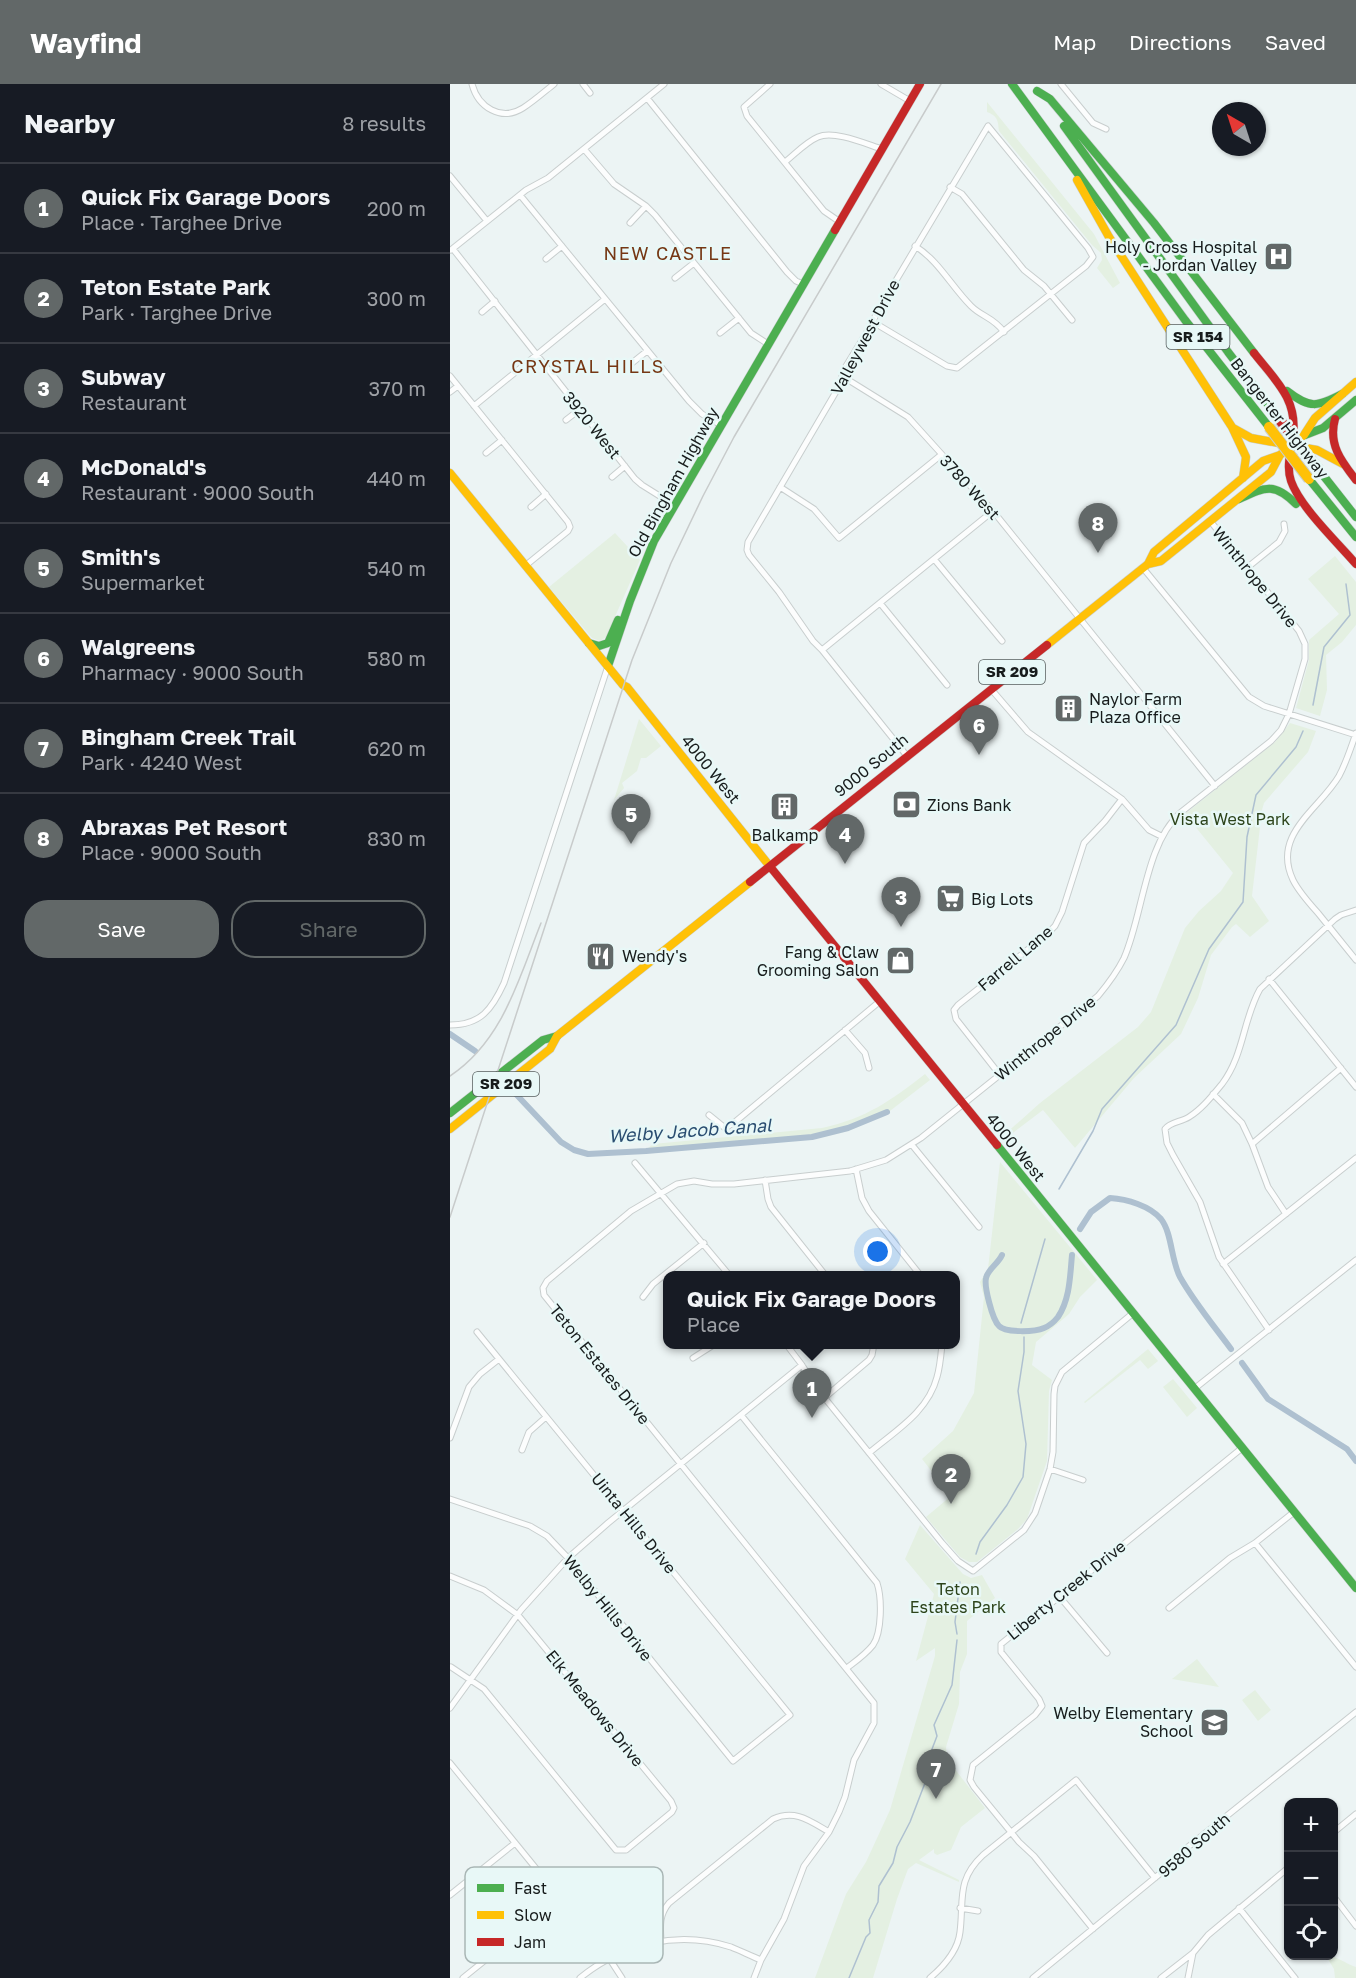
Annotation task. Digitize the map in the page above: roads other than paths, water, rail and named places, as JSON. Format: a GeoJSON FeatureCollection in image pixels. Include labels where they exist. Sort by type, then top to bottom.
{"type":"FeatureCollection","features":[{"type":"Feature","properties":{"kind":"main road","name":"Old Bingham Highway"},"geometry":{"type":"LineString","coordinates":[[608,666],[651,545],[920,84]]}},
{"type":"Feature","properties":{"kind":"main road","name":"Bangerter Highway"},"geometry":{"type":"LineString","coordinates":[[1012,84],[1185,320],[1356,537]]}},
{"type":"Feature","properties":{"kind":"main road","name":"Bangerter Highway"},"geometry":{"type":"LineString","coordinates":[[1035,87],[1228,352],[1356,517]]}},
{"type":"Feature","properties":{"kind":"main road"},"geometry":{"type":"LineString","coordinates":[[1035,87],[1050,99],[1154,223],[1280,385],[1294,410],[1289,471],[1292,487],[1356,564]]}},
{"type":"Feature","properties":{"kind":"main road"},"geometry":{"type":"LineString","coordinates":[[1053,138],[1109,237],[1232,427],[1247,457],[1248,466],[1243,478]]}},
{"type":"Feature","properties":{"kind":"main road","name":"9000 South"},"geometry":{"type":"LineString","coordinates":[[1146,566],[1154,552],[1243,478],[1263,462],[1280,455],[1304,435],[1315,418],[1356,382]]}},
{"type":"Feature","properties":{"kind":"main road"},"geometry":{"type":"LineString","coordinates":[[1280,385],[1299,401],[1311,405],[1323,404],[1342,394]]}},
{"type":"Feature","properties":{"kind":"main road","name":"9000 South"},"geometry":{"type":"LineString","coordinates":[[1304,435],[1323,428],[1356,400]]}},
{"type":"Feature","properties":{"kind":"main road"},"geometry":{"type":"LineString","coordinates":[[1335,419],[1330,435],[1333,445],[1342,464],[1356,480]]}},
{"type":"Feature","properties":{"kind":"main road"},"geometry":{"type":"LineString","coordinates":[[1232,427],[1251,438],[1290,447],[1317,450],[1342,464]]}},
{"type":"Feature","properties":{"kind":"main road","name":"9000 South"},"geometry":{"type":"LineString","coordinates":[[450,1113],[543,1040],[557,1036],[1146,566],[1161,561],[1211,522],[1271,472],[1280,455]]}},
{"type":"Feature","properties":{"kind":"main road","name":"4000 West"},"geometry":{"type":"LineString","coordinates":[[450,473],[587,642],[627,687],[653,719],[654,724],[1356,1588]]}},
{"type":"Feature","properties":{"kind":"main road"},"geometry":{"type":"LineString","coordinates":[[1239,499],[1262,489],[1272,487],[1279,489],[1333,536]]}},
{"type":"Feature","properties":{"kind":"main road"},"geometry":{"type":"LineString","coordinates":[[587,642],[598,646],[608,643],[620,616],[630,601]]}},
{"type":"Feature","properties":{"kind":"main road","name":"9000 South"},"geometry":{"type":"LineString","coordinates":[[450,1129],[550,1049],[557,1036]]}},
{"type":"Feature","properties":{"kind":"main road"},"geometry":{"type":"LineString","coordinates":[[450,1120],[470,1097]]}},
{"type":"Feature","properties":{"kind":"street"},"geometry":{"type":"LineString","coordinates":[[472,84],[476,97],[485,106],[503,114],[522,109],[554,84]]}},
{"type":"Feature","properties":{"kind":"street"},"geometry":{"type":"LineString","coordinates":[[583,84],[590,93]]}},
{"type":"Feature","properties":{"kind":"street"},"geometry":{"type":"LineString","coordinates":[[451,250],[520,195],[548,178],[664,84]]}},
{"type":"Feature","properties":{"kind":"street"},"geometry":{"type":"LineString","coordinates":[[770,84],[744,107],[747,116],[825,211],[840,222]]}},
{"type":"Feature","properties":{"kind":"street"},"geometry":{"type":"LineString","coordinates":[[881,84],[910,101]]}},
{"type":"Feature","properties":{"kind":"street"},"geometry":{"type":"LineString","coordinates":[[1061,84],[1096,126],[1106,129]]}},
{"type":"Feature","properties":{"kind":"street"},"geometry":{"type":"LineString","coordinates":[[647,98],[787,272],[803,284]]}},
{"type":"Feature","properties":{"kind":"street","name":"Valleywest Drive"},"geometry":{"type":"LineString","coordinates":[[822,650],[813,642],[747,550],[748,542],[837,390],[842,376],[915,246],[988,126],[1093,257],[1086,266],[1051,294]]}},
{"type":"Feature","properties":{"kind":"street"},"geometry":{"type":"LineString","coordinates":[[785,162],[811,141],[825,134],[882,149]]}},
{"type":"Feature","properties":{"kind":"street"},"geometry":{"type":"LineString","coordinates":[[584,149],[614,184],[646,206],[756,338],[768,344]]}},
{"type":"Feature","properties":{"kind":"street"},"geometry":{"type":"LineString","coordinates":[[450,176],[487,221]]}},
{"type":"Feature","properties":{"kind":"street"},"geometry":{"type":"LineString","coordinates":[[950,187],[962,194],[1024,270],[1040,282],[1072,320]]}},
{"type":"Feature","properties":{"kind":"street"},"geometry":{"type":"LineString","coordinates":[[520,195],[695,408],[721,425]]}},
{"type":"Feature","properties":{"kind":"street"},"geometry":{"type":"LineString","coordinates":[[630,223],[646,206]]}},
{"type":"Feature","properties":{"kind":"street"},"geometry":{"type":"LineString","coordinates":[[546,259],[562,246]]}},
{"type":"Feature","properties":{"kind":"street"},"geometry":{"type":"LineString","coordinates":[[915,246],[929,255],[974,309],[993,319],[1004,332]]}},
{"type":"Feature","properties":{"kind":"street","name":"3920 West"},"geometry":{"type":"LineString","coordinates":[[451,250],[495,301],[625,466],[642,485],[674,505]]}},
{"type":"Feature","properties":{"kind":"street"},"geometry":{"type":"LineString","coordinates":[[675,278],[693,263]]}},
{"type":"Feature","properties":{"kind":"street"},"geometry":{"type":"LineString","coordinates":[[873,322],[954,368],[964,364],[1051,294]]}},
{"type":"Feature","properties":{"kind":"street"},"geometry":{"type":"LineString","coordinates":[[474,406],[604,299]]}},
{"type":"Feature","properties":{"kind":"street"},"geometry":{"type":"LineString","coordinates":[[482,312],[495,301]]}},
{"type":"Feature","properties":{"kind":"street"},"geometry":{"type":"LineString","coordinates":[[720,333],[739,318]]}},
{"type":"Feature","properties":{"kind":"street"},"geometry":{"type":"LineString","coordinates":[[632,363],[647,351]]}},
{"type":"Feature","properties":{"kind":"street"},"geometry":{"type":"LineString","coordinates":[[450,376],[565,517],[570,527],[525,566]]}},
{"type":"Feature","properties":{"kind":"street","name":"3780 West"},"geometry":{"type":"LineString","coordinates":[[842,376],[908,417],[993,511],[1215,786]]}},
{"type":"Feature","properties":{"kind":"street"},"geometry":{"type":"LineString","coordinates":[[450,393],[458,386]]}},
{"type":"Feature","properties":{"kind":"street"},"geometry":{"type":"LineString","coordinates":[[566,420],[579,410]]}},
{"type":"Feature","properties":{"kind":"street"},"geometry":{"type":"LineString","coordinates":[[486,453],[502,440]]}},
{"type":"Feature","properties":{"kind":"street"},"geometry":{"type":"LineString","coordinates":[[780,488],[814,509],[839,538],[941,455]]}},
{"type":"Feature","properties":{"kind":"street"},"geometry":{"type":"LineString","coordinates":[[612,477],[625,466]]}},
{"type":"Feature","properties":{"kind":"street"},"geometry":{"type":"LineString","coordinates":[[531,507],[546,494]]}},
{"type":"Feature","properties":{"kind":"street"},"geometry":{"type":"LineString","coordinates":[[908,756],[822,650],[993,511]]}},
{"type":"Feature","properties":{"kind":"street","name":"Winthrope Drive"},"geometry":{"type":"LineString","coordinates":[[962,1104],[1086,1006],[1109,983],[1129,944],[1161,837],[1172,821],[1271,741],[1281,730],[1289,714],[1305,659],[1303,638],[1211,522]]}},
{"type":"Feature","properties":{"kind":"street"},"geometry":{"type":"LineString","coordinates":[[1248,567],[1279,542],[1286,531],[1284,524]]}},
{"type":"Feature","properties":{"kind":"street"},"geometry":{"type":"LineString","coordinates":[[934,558],[1002,641]]}},
{"type":"Feature","properties":{"kind":"street"},"geometry":{"type":"LineString","coordinates":[[1146,566],[1245,694],[1259,704],[1356,734],[1339,777],[1299,823],[1289,847],[1289,871],[1293,880],[1356,960]]}},
{"type":"Feature","properties":{"kind":"street"},"geometry":{"type":"LineString","coordinates":[[880,603],[947,685]]}},
{"type":"Feature","properties":{"kind":"street","name":"Old Bingham Highway"},"geometry":{"type":"LineString","coordinates":[[450,1025],[476,1021],[492,1006],[504,983],[608,666]]}},
{"type":"Feature","properties":{"kind":"street"},"geometry":{"type":"LineString","coordinates":[[991,689],[1017,721],[1038,741],[1122,799],[1147,827],[1161,837]]}},
{"type":"Feature","properties":{"kind":"street","name":"Farrell Lane"},"geometry":{"type":"LineString","coordinates":[[1000,1075],[956,1019],[955,1008],[1054,926],[1062,912],[1082,847],[1090,834],[1103,823],[1122,799]]}},
{"type":"Feature","properties":{"kind":"street"},"geometry":{"type":"LineString","coordinates":[[1269,1330],[1223,1264],[1213,1244],[1196,1195],[1167,1143],[1165,1129],[1187,1119],[1196,1112],[1230,1071],[1236,1060],[1254,1001],[1260,989],[1328,925],[1341,915],[1356,910]]}},
{"type":"Feature","properties":{"kind":"street"},"geometry":{"type":"LineString","coordinates":[[1269,980],[1356,1087]]}},
{"type":"Feature","properties":{"kind":"street"},"geometry":{"type":"LineString","coordinates":[[709,1115],[725,1128],[729,1126],[879,1002]]}},
{"type":"Feature","properties":{"kind":"street"},"geometry":{"type":"LineString","coordinates":[[846,1030],[865,1053],[868,1068]]}},
{"type":"Feature","properties":{"kind":"street"},"geometry":{"type":"LineString","coordinates":[[1252,1144],[1341,1068]]}},
{"type":"Feature","properties":{"kind":"street"},"geometry":{"type":"LineString","coordinates":[[1213,1094],[1242,1123],[1268,1187],[1286,1214]]}},
{"type":"Feature","properties":{"kind":"street","name":"Teton Estates Drive"},"geometry":{"type":"LineString","coordinates":[[829,1832],[845,1797],[854,1760],[874,1723],[875,1706],[871,1697],[544,1295],[543,1290],[547,1281],[627,1214],[677,1184],[765,1180],[856,1169],[886,1160],[912,1145],[962,1104]]}},
{"type":"Feature","properties":{"kind":"street"},"geometry":{"type":"LineString","coordinates":[[912,1145],[979,1227]]}},
{"type":"Feature","properties":{"kind":"street"},"geometry":{"type":"LineString","coordinates":[[1223,1264],[1356,1158]]}},
{"type":"Feature","properties":{"kind":"street"},"geometry":{"type":"LineString","coordinates":[[635,1163],[727,1271]]}},
{"type":"Feature","properties":{"kind":"street"},"geometry":{"type":"LineString","coordinates":[[856,1169],[862,1198],[869,1211],[918,1271]]}},
{"type":"Feature","properties":{"kind":"street"},"geometry":{"type":"LineString","coordinates":[[765,1180],[771,1207],[823,1271]]}},
{"type":"Feature","properties":{"kind":"street"},"geometry":{"type":"LineString","coordinates":[[669,1271],[704,1243]]}},
{"type":"Feature","properties":{"kind":"street"},"geometry":{"type":"LineString","coordinates":[[1194,1389],[1356,1260]]}},
{"type":"Feature","properties":{"kind":"street"},"geometry":{"type":"LineString","coordinates":[[643,1297],[663,1276]]}},
{"type":"Feature","properties":{"kind":"street"},"geometry":{"type":"LineString","coordinates":[[790,1349],[824,1398],[942,1544],[958,1561],[974,1571],[1024,1530],[1035,1513],[1050,1469],[1053,1452],[1054,1394],[1058,1380],[1070,1365],[1132,1314]]}},
{"type":"Feature","properties":{"kind":"street","name":"Uinta Hills Drive"},"geometry":{"type":"LineString","coordinates":[[477,1332],[790,1715],[733,1761]]}},
{"type":"Feature","properties":{"kind":"street"},"geometry":{"type":"LineString","coordinates":[[693,1358],[709,1349]]}},
{"type":"Feature","properties":{"kind":"street"},"geometry":{"type":"LineString","coordinates":[[824,1398],[869,1360],[873,1349]]}},
{"type":"Feature","properties":{"kind":"street"},"geometry":{"type":"LineString","coordinates":[[869,1453],[912,1418],[928,1398],[939,1370],[941,1349]]}},
{"type":"Feature","properties":{"kind":"street"},"geometry":{"type":"LineString","coordinates":[[450,1438],[469,1387],[480,1374],[499,1359]]}},
{"type":"Feature","properties":{"kind":"street"},"geometry":{"type":"LineString","coordinates":[[450,1708],[518,1615],[547,1579],[568,1558],[623,1510],[802,1365]]}},
{"type":"Feature","properties":{"kind":"street"},"geometry":{"type":"LineString","coordinates":[[741,1415],[877,1584],[881,1600],[878,1636],[868,1652],[847,1668]]}},
{"type":"Feature","properties":{"kind":"street"},"geometry":{"type":"LineString","coordinates":[[522,1450],[529,1432],[546,1417]]}},
{"type":"Feature","properties":{"kind":"street","name":"Liberty Creek Drive"},"geometry":{"type":"LineString","coordinates":[[1011,1832],[974,1787],[970,1775],[974,1766],[1042,1706],[1039,1699],[1003,1655],[1000,1647],[1005,1639],[1242,1448]]}},
{"type":"Feature","properties":{"kind":"street"},"geometry":{"type":"LineString","coordinates":[[1050,1469],[1083,1480]]}},
{"type":"Feature","properties":{"kind":"street","name":"Welby Hills Drive"},"geometry":{"type":"LineString","coordinates":[[450,1499],[530,1526],[547,1536],[568,1558],[733,1761]]}},
{"type":"Feature","properties":{"kind":"street"},"geometry":{"type":"LineString","coordinates":[[1169,1608],[1230,1558],[1255,1543],[1294,1512]]}},
{"type":"Feature","properties":{"kind":"street"},"geometry":{"type":"LineString","coordinates":[[1255,1543],[1356,1667]]}},
{"type":"Feature","properties":{"kind":"street","name":"Elk Meadows Drive"},"geometry":{"type":"LineString","coordinates":[[450,1576],[484,1590],[518,1615],[673,1804],[671,1814],[626,1850],[615,1849],[484,1689],[471,1680]]}},
{"type":"Feature","properties":{"kind":"street"},"geometry":{"type":"LineString","coordinates":[[1059,1596],[1107,1653]]}},
{"type":"Feature","properties":{"kind":"street"},"geometry":{"type":"LineString","coordinates":[[451,1667],[471,1680]]}},
{"type":"Feature","properties":{"kind":"street","name":"9580 South"},"geometry":{"type":"LineString","coordinates":[[1033,1978],[1155,1878],[1183,1851],[1356,1712]]}},
{"type":"Feature","properties":{"kind":"street"},"geometry":{"type":"LineString","coordinates":[[450,1763],[535,1867]]}},
{"type":"Feature","properties":{"kind":"street"},"geometry":{"type":"LineString","coordinates":[[930,1978],[943,1965],[957,1941],[960,1933],[960,1908],[964,1883],[972,1867],[983,1855],[1076,1780],[1155,1878]]}},
{"type":"Feature","properties":{"kind":"street"},"geometry":{"type":"LineString","coordinates":[[1338,1829],[1356,1814]]}},
{"type":"Feature","properties":{"kind":"street"},"geometry":{"type":"LineString","coordinates":[[663,1911],[669,1903],[769,1822],[782,1816],[797,1815],[807,1818],[829,1832],[804,1866],[784,1919],[761,1960],[754,1978]]}},
{"type":"Feature","properties":{"kind":"street"},"geometry":{"type":"LineString","coordinates":[[1011,1832],[1034,1856],[1093,1929]]}},
{"type":"Feature","properties":{"kind":"street"},"geometry":{"type":"LineString","coordinates":[[485,1867],[515,1843]]}},
{"type":"Feature","properties":{"kind":"street"},"geometry":{"type":"LineString","coordinates":[[1163,1976],[1193,1953],[1213,1929],[1284,1871]]}},
{"type":"Feature","properties":{"kind":"street"},"geometry":{"type":"LineString","coordinates":[[450,1895],[465,1883]]}},
{"type":"Feature","properties":{"kind":"street"},"geometry":{"type":"LineString","coordinates":[[1338,1903],[1356,1926]]}},
{"type":"Feature","properties":{"kind":"street"},"geometry":{"type":"LineString","coordinates":[[960,1908],[978,1911]]}},
{"type":"Feature","properties":{"kind":"street"},"geometry":{"type":"LineString","coordinates":[[1239,1908],[1295,1978]]}},
{"type":"Feature","properties":{"kind":"street"},"geometry":{"type":"LineString","coordinates":[[663,1941],[708,1942],[761,1960]]}},
{"type":"Feature","properties":{"kind":"street"},"geometry":{"type":"LineString","coordinates":[[1188,1978],[1193,1953]]}},
{"type":"Feature","properties":{"kind":"street"},"geometry":{"type":"LineString","coordinates":[[464,1978],[482,1963]]}},
{"type":"Feature","properties":{"kind":"street"},"geometry":{"type":"LineString","coordinates":[[580,1978],[602,1963]]}},
{"type":"Feature","properties":{"kind":"street"},"geometry":{"type":"LineString","coordinates":[[612,1963],[622,1978]]}},
{"type":"Feature","properties":{"kind":"street"},"geometry":{"type":"LineString","coordinates":[[1163,1976],[1173,1978]]}},
{"type":"Feature","properties":{"kind":"waterway"},"geometry":{"type":"LineString","coordinates":[[1313,705],[1324,647],[1350,615],[1346,584]]}},
{"type":"Feature","properties":{"kind":"waterway"},"geometry":{"type":"LineString","coordinates":[[1059,1189],[1093,1131],[1102,1109],[1176,1025],[1209,949],[1243,902],[1247,837],[1256,795],[1296,747],[1303,731]]}},
{"type":"Feature","properties":{"kind":"waterway","name":"Welby Jacob Canal"},"geometry":{"type":"LineString","coordinates":[[450,1034],[475,1051]]}},
{"type":"Feature","properties":{"kind":"waterway","name":"Welby Jacob Canal"},"geometry":{"type":"LineString","coordinates":[[514,1092],[561,1142],[574,1150],[588,1154],[812,1137],[848,1128],[887,1112]]}},
{"type":"Feature","properties":{"kind":"waterway","name":"Welby Jacob Canal"},"geometry":{"type":"LineString","coordinates":[[1080,1229],[1091,1212],[1110,1198],[1138,1204],[1151,1210],[1165,1225],[1180,1277],[1231,1349]]}},
{"type":"Feature","properties":{"kind":"waterway"},"geometry":{"type":"LineString","coordinates":[[1021,1323],[1045,1239]]}},
{"type":"Feature","properties":{"kind":"waterway","name":"Welby Jacob Canal"},"geometry":{"type":"LineString","coordinates":[[1002,1255],[986,1278],[989,1302],[999,1326],[1007,1330],[1020,1331],[1044,1328],[1058,1317],[1067,1295],[1072,1255]]}},
{"type":"Feature","properties":{"kind":"waterway"},"geometry":{"type":"LineString","coordinates":[[976,1554],[980,1542],[1007,1505],[1023,1477],[1026,1444],[1018,1391],[1024,1337]]}},
{"type":"Feature","properties":{"kind":"waterway","name":"Welby Jacob Canal"},"geometry":{"type":"LineString","coordinates":[[1242,1363],[1268,1399],[1347,1449],[1356,1461]]}},
{"type":"Feature","properties":{"kind":"waterway"},"geometry":{"type":"LineString","coordinates":[[957,1634],[955,1622],[960,1582]]}},
{"type":"Feature","properties":{"kind":"waterway"},"geometry":{"type":"LineString","coordinates":[[849,1978],[866,1937],[870,1933],[869,1920],[878,1902],[879,1886],[893,1863],[897,1847],[910,1822],[930,1770],[929,1757],[937,1736],[934,1725],[952,1685],[957,1640]]}},
{"type":"Feature","properties":{"kind":"tram line"},"geometry":{"type":"LineString","coordinates":[[450,1217],[632,660],[671,563],[734,437],[941,84]]}},
{"type":"Feature","properties":{"kind":"railway"},"geometry":{"type":"LineString","coordinates":[[450,1076],[468,1062],[496,1027],[517,986],[541,923]]}},
{"type":"Feature","properties":{"kind":"place","name":"Holy Cross Hospital - Jordan Valley"},"geometry":{"type":"Point","coordinates":[1278,256]}},
{"type":"Feature","properties":{"kind":"place","name":"Abraxas Pet Resort"},"geometry":{"type":"Point","coordinates":[1098,553]}},
{"type":"Feature","properties":{"kind":"place","name":"Naylor Farm Plaza Office"},"geometry":{"type":"Point","coordinates":[1068,708]}},
{"type":"Feature","properties":{"kind":"place","name":"Walgreens"},"geometry":{"type":"Point","coordinates":[979,755]}},
{"type":"Feature","properties":{"kind":"place","name":"Zions Bank"},"geometry":{"type":"Point","coordinates":[906,805]}},
{"type":"Feature","properties":{"kind":"place","name":"Balkamp"},"geometry":{"type":"Point","coordinates":[785,807]}},
{"type":"Feature","properties":{"kind":"place","name":"Smith's"},"geometry":{"type":"Point","coordinates":[631,844]}},
{"type":"Feature","properties":{"kind":"place","name":"McDonald's"},"geometry":{"type":"Point","coordinates":[845,864]}},
{"type":"Feature","properties":{"kind":"place","name":"Big Lots"},"geometry":{"type":"Point","coordinates":[950,899]}},
{"type":"Feature","properties":{"kind":"place","name":"Subway"},"geometry":{"type":"Point","coordinates":[901,927]}},
{"type":"Feature","properties":{"kind":"place","name":"Wendy's"},"geometry":{"type":"Point","coordinates":[601,956]}},
{"type":"Feature","properties":{"kind":"place","name":"Fang & Claw Grooming Salon"},"geometry":{"type":"Point","coordinates":[900,961]}},
{"type":"Feature","properties":{"kind":"place","name":"Quick Fix Garage Doors"},"geometry":{"type":"Point","coordinates":[812,1418]}},
{"type":"Feature","properties":{"kind":"place","name":"Teton Estate Park"},"geometry":{"type":"Point","coordinates":[951,1504]}},
{"type":"Feature","properties":{"kind":"place","name":"Welby Elementary School"},"geometry":{"type":"Point","coordinates":[1214,1722]}},
{"type":"Feature","properties":{"kind":"place","name":"Bingham Creek Trail"},"geometry":{"type":"Point","coordinates":[936,1799]}},
{"type":"Feature","properties":{"kind":"district","name":"NEW CASTLE"},"geometry":{"type":"Point","coordinates":[668,254]}},
{"type":"Feature","properties":{"kind":"district","name":"CRYSTAL HILLS"},"geometry":{"type":"Point","coordinates":[588,367]}},
{"type":"Feature","properties":{"kind":"park label","name":"Vista West Park"},"geometry":{"type":"Point","coordinates":[1230,819]}},
{"type":"Feature","properties":{"kind":"park label","name":"Teton Estates Park"},"geometry":{"type":"Point","coordinates":[958,1598]}}]}
